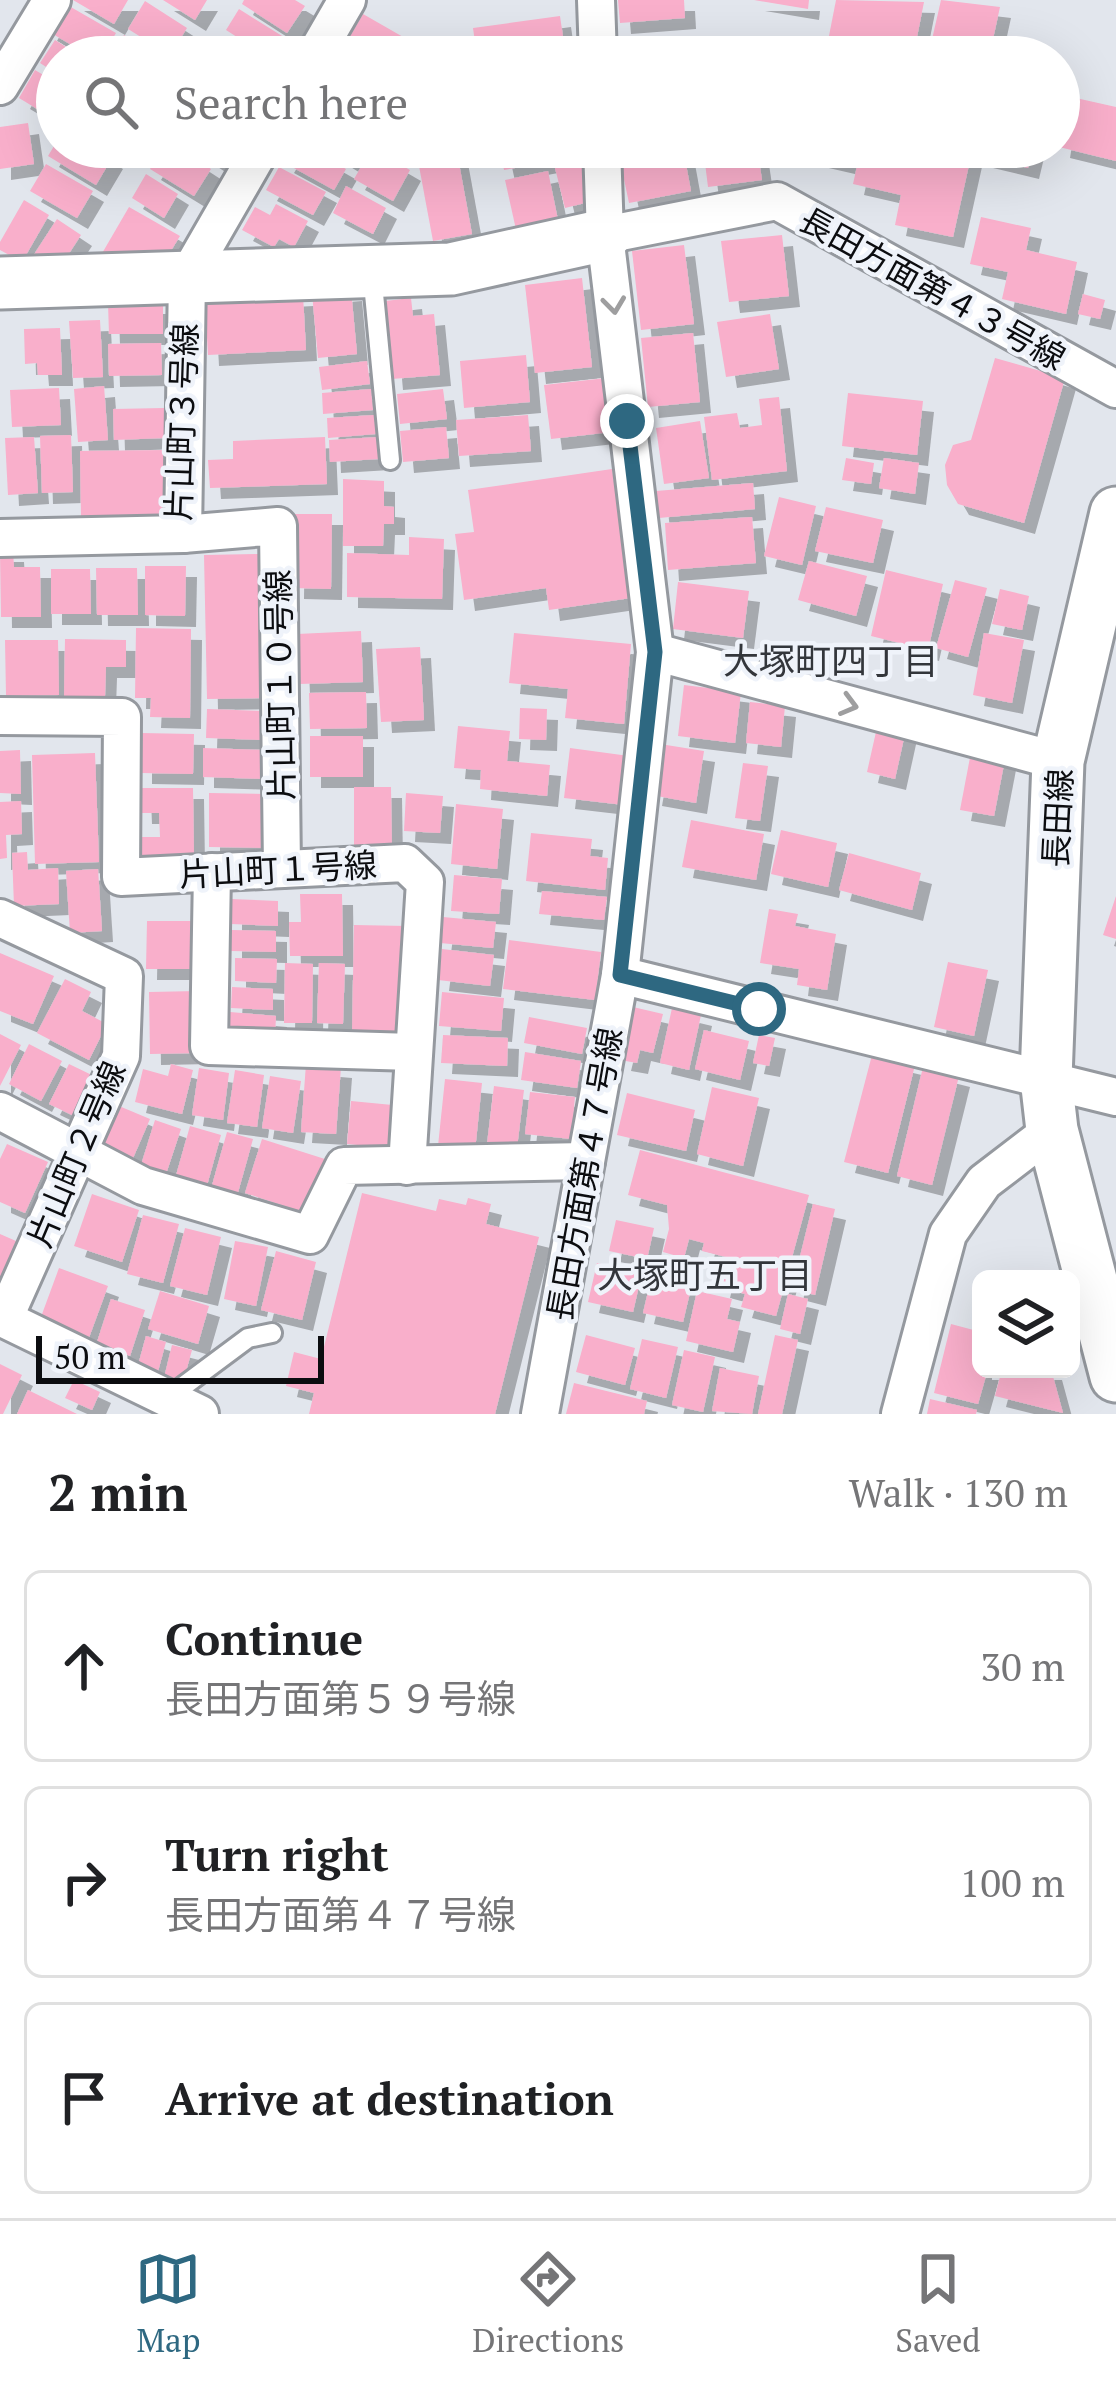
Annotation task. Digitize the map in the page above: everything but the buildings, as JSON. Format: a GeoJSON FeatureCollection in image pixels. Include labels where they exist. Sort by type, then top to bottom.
{"type":"FeatureCollection","features":[{"type":"Feature","properties":{"kind":"street"},"geometry":{"type":"LineString","coordinates":[[0,86],[52,0]]}},
{"type":"Feature","properties":{"kind":"street"},"geometry":{"type":"LineString","coordinates":[[326,36],[347,0]]}},
{"type":"Feature","properties":{"kind":"street"},"geometry":{"type":"LineString","coordinates":[[596,0],[597,36]]}},
{"type":"Feature","properties":{"kind":"street"},"geometry":{"type":"LineString","coordinates":[[187,277],[250,168]]}},
{"type":"Feature","properties":{"kind":"street","name":"長田方面第４７号線"},"geometry":{"type":"LineString","coordinates":[[540,1414],[620,975],[655,652],[605,235],[603,168]]}},
{"type":"Feature","properties":{"kind":"street","name":"長田方面第４３号線"},"geometry":{"type":"LineString","coordinates":[[605,235],[777,201],[1116,389]]}},
{"type":"Feature","properties":{"kind":"street"},"geometry":{"type":"LineString","coordinates":[[0,283],[451,269],[605,235]]}},
{"type":"Feature","properties":{"kind":"street","name":"片山町３号線"},"geometry":{"type":"LineString","coordinates":[[0,538],[183,534],[187,277]]}},
{"type":"Feature","properties":{"kind":"street","name":"長田線"},"geometry":{"type":"LineString","coordinates":[[1116,513],[1058,761],[1046,1078],[1052,1130],[1116,1376]]}},
{"type":"Feature","properties":{"kind":"street","name":"片山町１０号線"},"geometry":{"type":"LineString","coordinates":[[183,534],[278,526],[282,868]]}},
{"type":"Feature","properties":{"kind":"street"},"geometry":{"type":"LineString","coordinates":[[655,652],[1058,761]]}},
{"type":"Feature","properties":{"kind":"street","name":"片山町１号線"},"geometry":{"type":"LineString","coordinates":[[0,716],[122,717],[121,877],[405,863],[425,882],[407,1166]]}},
{"type":"Feature","properties":{"kind":"street"},"geometry":{"type":"LineString","coordinates":[[212,872],[209,1046],[413,1052]]}},
{"type":"Feature","properties":{"kind":"street","name":"片山町２号線"},"geometry":{"type":"LineString","coordinates":[[0,918],[124,976],[121,1056],[2,1318]]}},
{"type":"Feature","properties":{"kind":"street"},"geometry":{"type":"LineString","coordinates":[[620,975],[1116,1097]]}},
{"type":"Feature","properties":{"kind":"street"},"geometry":{"type":"LineString","coordinates":[[0,1111],[143,1186],[310,1235],[344,1166],[586,1161]]}},
{"type":"Feature","properties":{"kind":"street"},"geometry":{"type":"LineString","coordinates":[[900,1414],[948,1234],[984,1182],[1052,1130]]}},
{"type":"Feature","properties":{"kind":"street"},"geometry":{"type":"LineString","coordinates":[[2,1318],[200,1414]]}},
{"type":"Feature","properties":{"kind":"lane"},"geometry":{"type":"LineString","coordinates":[[372,272],[390,460]]}},
{"type":"Feature","properties":{"kind":"lane"},"geometry":{"type":"LineString","coordinates":[[166,1400],[248,1338],[272,1333]]}},
{"type":"Feature","properties":{"kind":"district","name":"大塚町四丁目"},"geometry":{"type":"Point","coordinates":[831,660]}},
{"type":"Feature","properties":{"kind":"district","name":"大塚町五丁目"},"geometry":{"type":"Point","coordinates":[705,1274]}},
{"type":"Feature","properties":{"kind":"route"},"geometry":{"type":"LineString","coordinates":[[627,421],[655,652],[620,975],[759,1009]]}}]}
